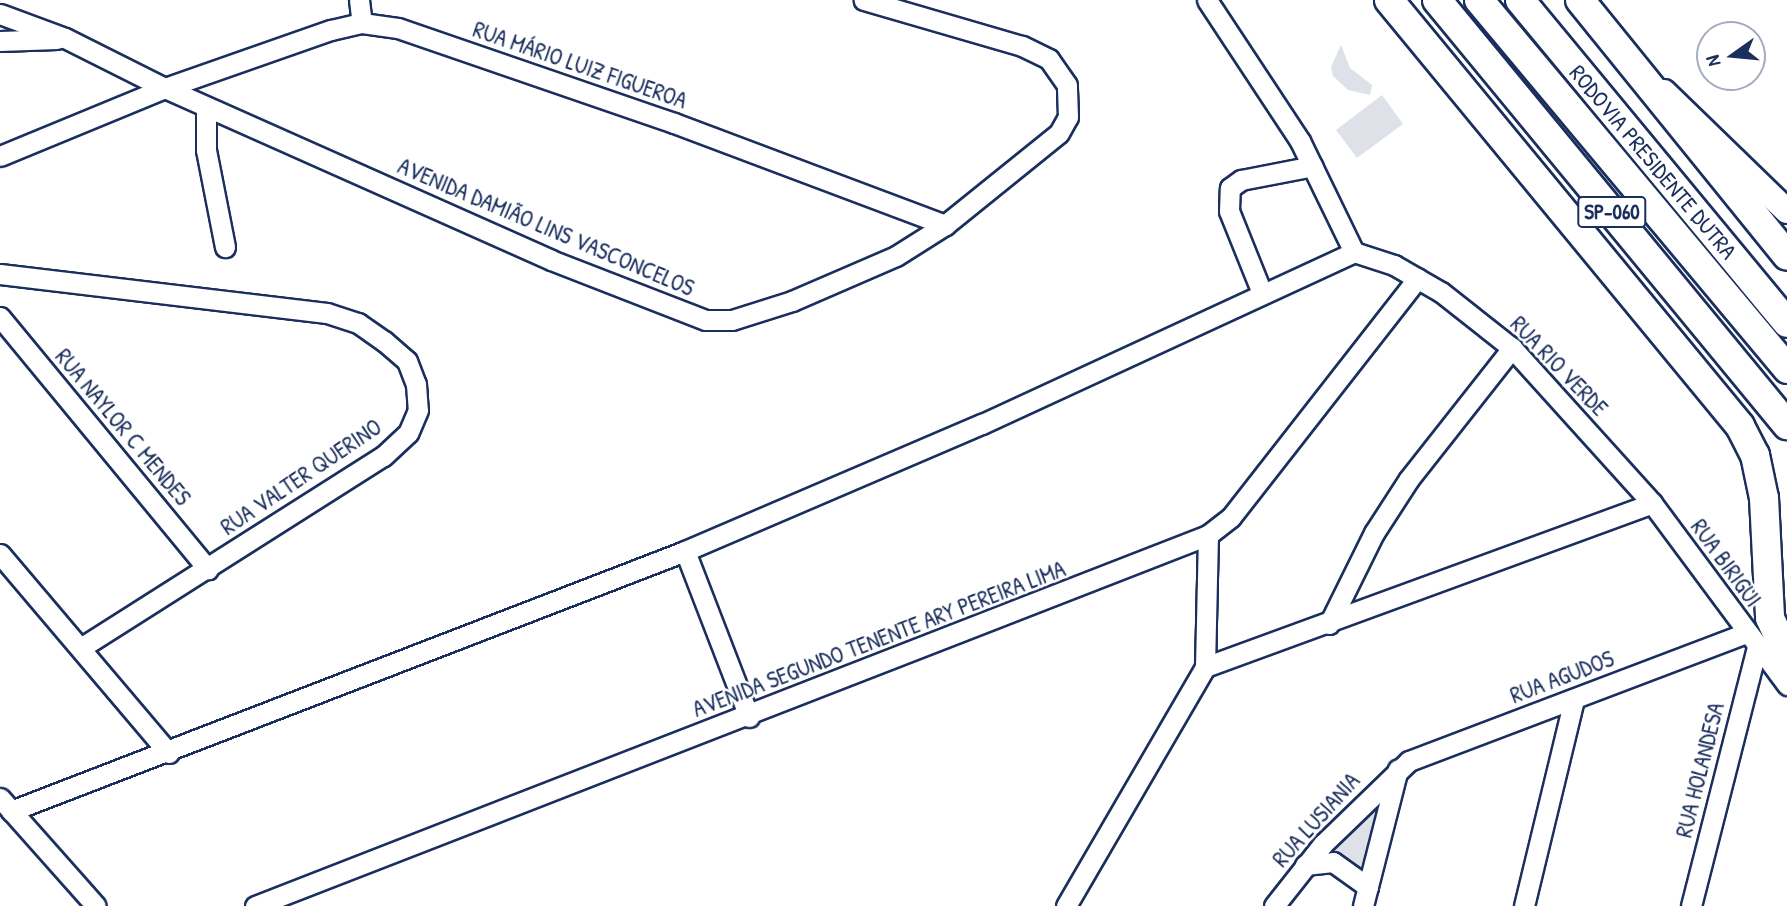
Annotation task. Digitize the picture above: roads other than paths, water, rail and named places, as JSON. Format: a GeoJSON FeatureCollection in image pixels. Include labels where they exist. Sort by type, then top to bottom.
{"type":"FeatureCollection","features":[{"type":"Feature","properties":{"kind":"highway"},"geometry":{"type":"LineString","coordinates":[[1389,0],[1740,426],[1755,455],[1764,498],[1770,618],[1787,655]]}},
{"type":"Feature","properties":{"kind":"highway","name":"SP-060"},"geometry":{"type":"LineString","coordinates":[[1437,0],[1787,425]]}},
{"type":"Feature","properties":{"kind":"highway","name":"RODOVIA PRESIDENTE DUTRA"},"geometry":{"type":"LineString","coordinates":[[1479,0],[1787,369]]}},
{"type":"Feature","properties":{"kind":"highway","name":"RODOVIA PRESIDENTE DUTRA"},"geometry":{"type":"LineString","coordinates":[[1520,0],[1787,323]]}},
{"type":"Feature","properties":{"kind":"highway","name":"RODOVIA PRESIDENTE DUTRA"},"geometry":{"type":"LineString","coordinates":[[1580,0],[1787,256]]}},
{"type":"Feature","properties":{"kind":"main road"},"geometry":{"type":"LineString","coordinates":[[1632,67],[1691,114],[1787,211]]}},
{"type":"Feature","properties":{"kind":"street"},"geometry":{"type":"LineString","coordinates":[[359,0],[362,23]]}},
{"type":"Feature","properties":{"kind":"street","name":"AVENIDA DAMIÃO LINS VASCONCELOS"},"geometry":{"type":"LineString","coordinates":[[0,14],[65,38],[206,107],[551,260],[706,320],[759,314],[896,256],[945,225],[1059,134],[1068,117],[1067,85],[1049,59],[1034,51],[864,0]]}},
{"type":"Feature","properties":{"kind":"street"},"geometry":{"type":"LineString","coordinates":[[96,906],[83,899],[6,805],[169,753],[685,551],[982,424],[1354,252],[1312,166],[1257,69],[1208,0]]}},
{"type":"Feature","properties":{"kind":"street","name":"RUA MÁRIO LUIZ FIGUEROA"},"geometry":{"type":"LineString","coordinates":[[0,156],[165,88],[362,23],[398,27],[650,115],[945,225]]}},
{"type":"Feature","properties":{"kind":"street"},"geometry":{"type":"LineString","coordinates":[[0,41],[65,38]]}},
{"type":"Feature","properties":{"kind":"street"},"geometry":{"type":"LineString","coordinates":[[206,107],[206,150],[225,247]]}},
{"type":"Feature","properties":{"kind":"street"},"geometry":{"type":"LineString","coordinates":[[1262,293],[1229,211],[1230,188],[1241,180],[1312,166]]}},
{"type":"Feature","properties":{"kind":"street","name":"RUA RIO VERDE"},"geometry":{"type":"LineString","coordinates":[[1354,252],[1418,278],[1512,348],[1652,503]]}},
{"type":"Feature","properties":{"kind":"street","name":"RUA VALTER QUERINO"},"geometry":{"type":"LineString","coordinates":[[0,274],[327,313],[358,323],[407,361],[416,384],[418,410],[408,433],[337,488],[82,647]]}},
{"type":"Feature","properties":{"kind":"street","name":"AVENIDA SEGUNDO TENENTE ARY PEREIRA LIMA"},"geometry":{"type":"LineString","coordinates":[[255,906],[749,717],[1208,535],[1231,517],[1418,278]]}},
{"type":"Feature","properties":{"kind":"street","name":"RUA NAYLOR C MENDES"},"geometry":{"type":"LineString","coordinates":[[0,317],[208,569]]}},
{"type":"Feature","properties":{"kind":"street"},"geometry":{"type":"LineString","coordinates":[[1329,624],[1374,533],[1409,479],[1512,348]]}},
{"type":"Feature","properties":{"kind":"street"},"geometry":{"type":"LineString","coordinates":[[1205,667],[1329,624],[1652,503]]}},
{"type":"Feature","properties":{"kind":"street","name":"RUA BIRIGUI"},"geometry":{"type":"LineString","coordinates":[[1652,503],[1751,640],[1787,685]]}},
{"type":"Feature","properties":{"kind":"street"},"geometry":{"type":"LineString","coordinates":[[1066,906],[1205,667],[1208,535]]}},
{"type":"Feature","properties":{"kind":"street"},"geometry":{"type":"LineString","coordinates":[[685,551],[749,717]]}},
{"type":"Feature","properties":{"kind":"street"},"geometry":{"type":"LineString","coordinates":[[0,554],[82,647],[169,753]]}},
{"type":"Feature","properties":{"kind":"street","name":"RUA AGUDOS"},"geometry":{"type":"LineString","coordinates":[[1398,769],[1420,756],[1574,699],[1751,640]]}},
{"type":"Feature","properties":{"kind":"street","name":"RUA HOLANDESA"},"geometry":{"type":"LineString","coordinates":[[1690,906],[1751,640]]}},
{"type":"Feature","properties":{"kind":"street"},"geometry":{"type":"LineString","coordinates":[[1524,906],[1574,699]]}},
{"type":"Feature","properties":{"kind":"street"},"geometry":{"type":"LineString","coordinates":[[1363,906],[1398,769]]}},
{"type":"Feature","properties":{"kind":"street","name":"RUA LUSIANIA"},"geometry":{"type":"LineString","coordinates":[[1273,906],[1305,865],[1398,769]]}},
{"type":"Feature","properties":{"kind":"street"},"geometry":{"type":"LineString","coordinates":[[1305,865],[1333,862],[1368,887]]}}]}
